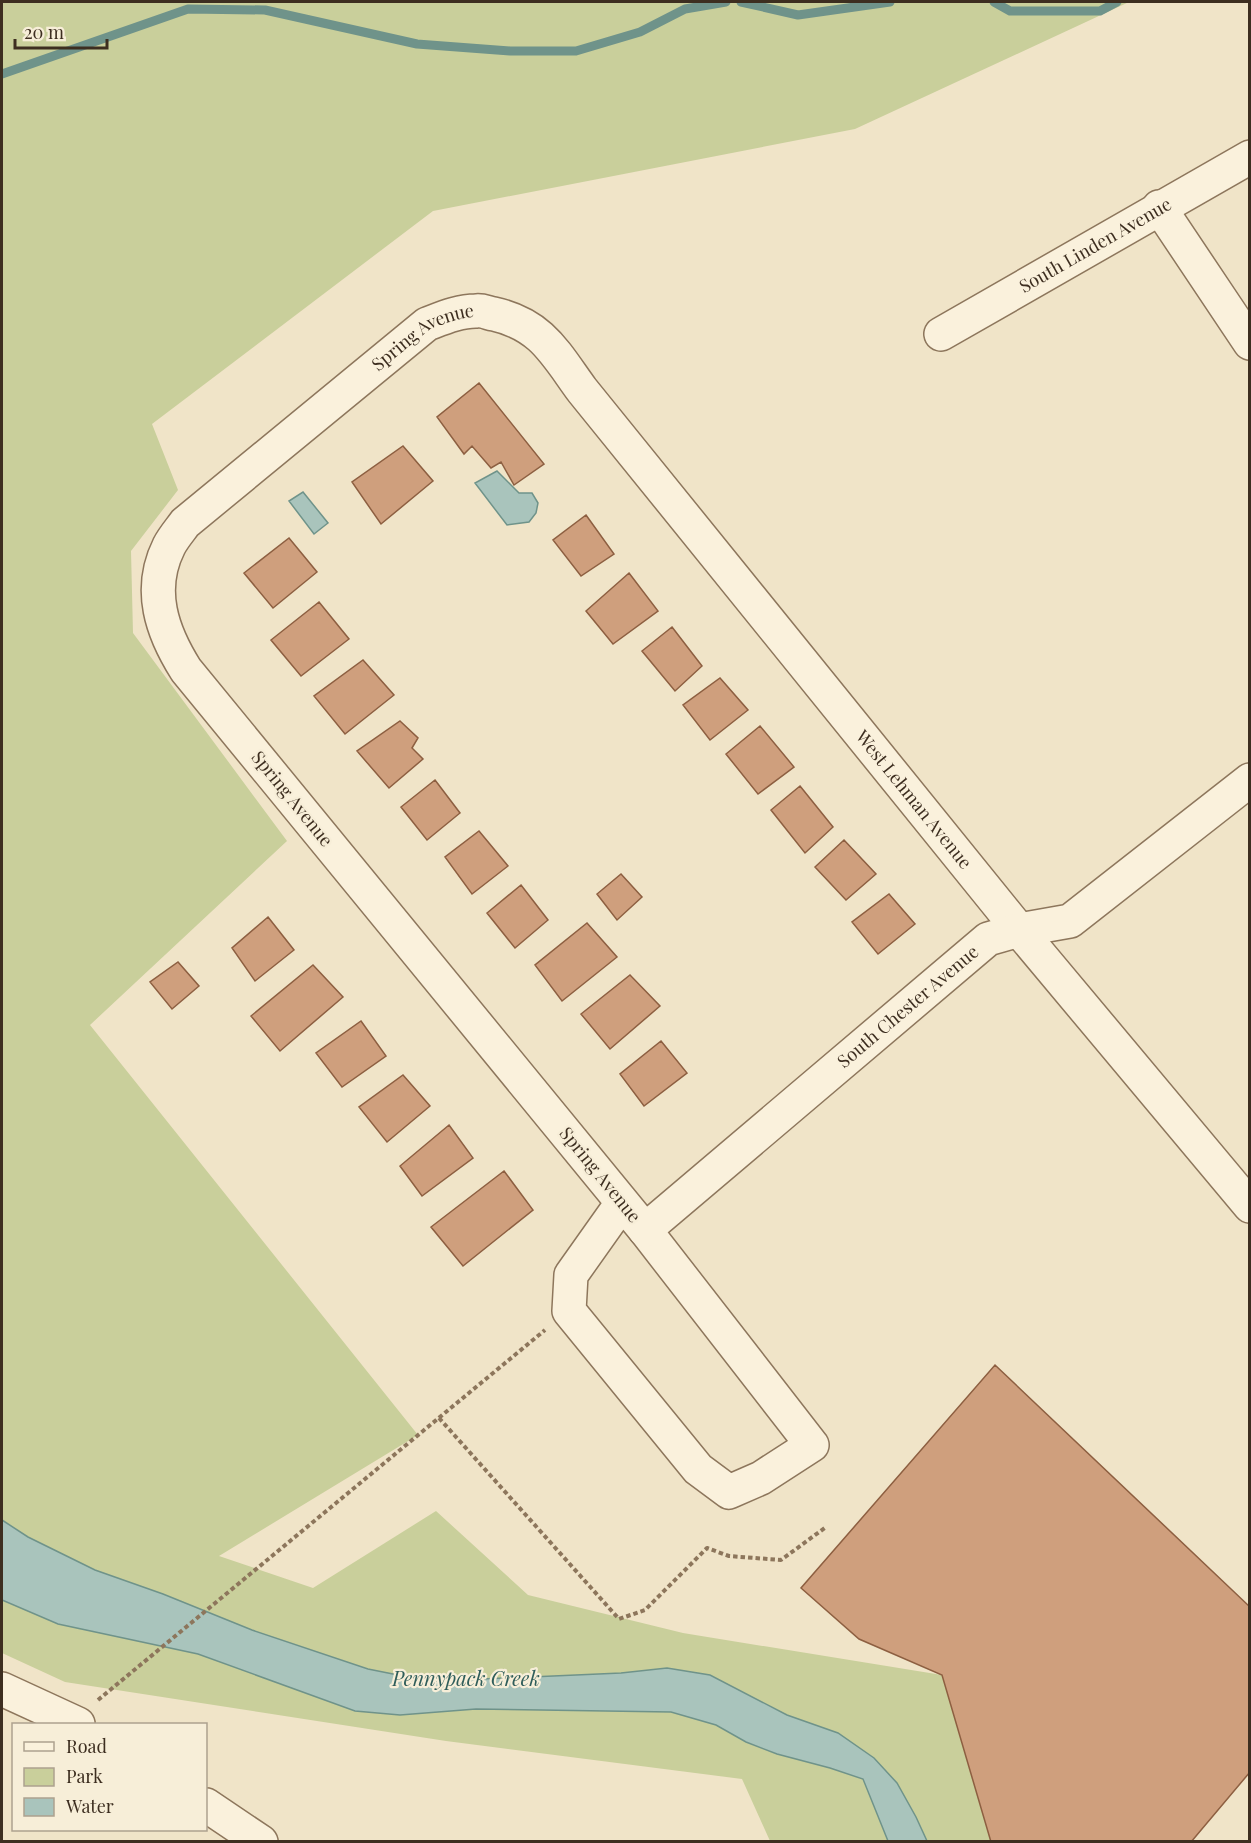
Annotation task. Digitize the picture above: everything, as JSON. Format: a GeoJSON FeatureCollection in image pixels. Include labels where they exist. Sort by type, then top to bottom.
{"type":"FeatureCollection","features":[{"type":"Feature","properties":{"kind":"street","name":"South Linden Avenue"},"geometry":{"type":"LineString","coordinates":[[941,334],[1159,207],[1250,157]]}},
{"type":"Feature","properties":{"kind":"street"},"geometry":{"type":"LineString","coordinates":[[1159,207],[1250,343]]}},
{"type":"Feature","properties":{"kind":"street","name":"Spring Avenue"},"geometry":{"type":"LineString","coordinates":[[568,1311],[698,1469],[729,1492],[761,1478],[812,1445],[645,1230],[186,670],[171,647],[161,621],[158,592],[161,566],[170,545],[185,523],[427,324],[453,314],[477,310],[502,316],[531,328],[547,343],[582,390]]}},
{"type":"Feature","properties":{"kind":"street","name":"West Lehman Avenue"},"geometry":{"type":"LineString","coordinates":[[582,390],[1019,930],[1250,1206]]}},
{"type":"Feature","properties":{"kind":"street","name":"South Chester Avenue"},"geometry":{"type":"LineString","coordinates":[[645,1230],[988,939],[1019,930],[1070,921],[1250,780]]}},
{"type":"Feature","properties":{"kind":"street"},"geometry":{"type":"LineString","coordinates":[[568,1311],[571,1275],[622,1203]]}},
{"type":"Feature","properties":{"kind":"street"},"geometry":{"type":"LineString","coordinates":[[2,1689],[75,1723]]}},
{"type":"Feature","properties":{"kind":"street"},"geometry":{"type":"LineString","coordinates":[[207,1806],[261,1842]]}},
{"type":"Feature","properties":{"kind":"path"},"geometry":{"type":"LineString","coordinates":[[75,1723],[142,1663],[568,1311]]}},
{"type":"Feature","properties":{"kind":"path"},"geometry":{"type":"LineString","coordinates":[[439,1418],[619,1619],[645,1610],[707,1548],[729,1557],[781,1560],[826,1527]]}},
{"type":"Feature","properties":{"kind":"green space"},"geometry":{"type":"Polygon","coordinates":[[[2,2],[1129,2],[855,129],[433,211],[152,424],[178,490],[131,551],[133,633],[287,841],[90,1025],[418,1435],[219,1556],[313,1588],[436,1511],[528,1595],[683,1633],[942,1675],[991,1841],[770,1841],[742,1779],[446,1741],[65,1682],[2,1653],[2,2]]]}},
{"type":"Feature","properties":{"kind":"water"},"geometry":{"type":"Polygon","coordinates":[[[497,471],[519,493],[532,493],[538,503],[536,513],[529,522],[507,525],[475,483],[497,471]]]}},
{"type":"Feature","properties":{"kind":"water"},"geometry":{"type":"Polygon","coordinates":[[[303,492],[328,523],[314,534],[289,501],[303,492]]]}},
{"type":"Feature","properties":{"kind":"water"},"geometry":{"type":"Polygon","coordinates":[[[2,1520],[28,1537],[95,1570],[163,1594],[252,1630],[368,1669],[437,1681],[621,1673],[667,1668],[710,1675],[787,1715],[838,1733],[874,1758],[897,1783],[927,1841],[888,1841],[863,1779],[777,1754],[746,1742],[716,1725],[671,1712],[476,1709],[400,1715],[355,1711],[198,1654],[58,1624],[2,1600],[2,1520]]]}},
{"type":"Feature","properties":{"kind":"building"},"geometry":{"type":"Polygon","coordinates":[[[479,383],[544,464],[514,485],[501,462],[491,468],[472,446],[464,454],[437,417],[479,383]]]}},
{"type":"Feature","properties":{"kind":"building"},"geometry":{"type":"Polygon","coordinates":[[[403,446],[433,481],[381,524],[352,482],[403,446]]]}},
{"type":"Feature","properties":{"kind":"building"},"geometry":{"type":"Polygon","coordinates":[[[586,515],[614,554],[581,576],[553,540],[586,515]]]}},
{"type":"Feature","properties":{"kind":"building"},"geometry":{"type":"Polygon","coordinates":[[[289,538],[317,572],[273,608],[244,573],[289,538]]]}},
{"type":"Feature","properties":{"kind":"building"},"geometry":{"type":"Polygon","coordinates":[[[629,573],[658,611],[613,644],[586,611],[629,573]]]}},
{"type":"Feature","properties":{"kind":"building"},"geometry":{"type":"Polygon","coordinates":[[[319,602],[349,639],[301,676],[271,640],[319,602]]]}},
{"type":"Feature","properties":{"kind":"building"},"geometry":{"type":"Polygon","coordinates":[[[672,627],[702,666],[675,691],[642,651],[672,627]]]}},
{"type":"Feature","properties":{"kind":"building"},"geometry":{"type":"Polygon","coordinates":[[[363,660],[394,695],[345,734],[314,696],[363,660]]]}},
{"type":"Feature","properties":{"kind":"building"},"geometry":{"type":"Polygon","coordinates":[[[720,678],[748,710],[710,740],[683,705],[720,678]]]}},
{"type":"Feature","properties":{"kind":"building"},"geometry":{"type":"Polygon","coordinates":[[[400,721],[418,738],[412,748],[423,759],[389,788],[357,751],[400,721]]]}},
{"type":"Feature","properties":{"kind":"building"},"geometry":{"type":"Polygon","coordinates":[[[760,726],[794,767],[758,794],[726,754],[760,726]]]}},
{"type":"Feature","properties":{"kind":"building"},"geometry":{"type":"Polygon","coordinates":[[[435,780],[460,813],[427,840],[401,807],[435,780]]]}},
{"type":"Feature","properties":{"kind":"building"},"geometry":{"type":"Polygon","coordinates":[[[800,786],[833,827],[805,853],[771,810],[800,786]]]}},
{"type":"Feature","properties":{"kind":"building"},"geometry":{"type":"Polygon","coordinates":[[[479,831],[508,866],[472,894],[445,857],[479,831]]]}},
{"type":"Feature","properties":{"kind":"building"},"geometry":{"type":"Polygon","coordinates":[[[844,840],[876,874],[846,900],[815,867],[844,840]]]}},
{"type":"Feature","properties":{"kind":"building"},"geometry":{"type":"Polygon","coordinates":[[[621,874],[642,897],[617,920],[597,894],[621,874]]]}},
{"type":"Feature","properties":{"kind":"building"},"geometry":{"type":"Polygon","coordinates":[[[521,885],[548,920],[515,948],[487,913],[521,885]]]}},
{"type":"Feature","properties":{"kind":"building"},"geometry":{"type":"Polygon","coordinates":[[[889,894],[915,924],[878,954],[852,922],[889,894]]]}},
{"type":"Feature","properties":{"kind":"building"},"geometry":{"type":"Polygon","coordinates":[[[268,917],[294,950],[255,981],[232,948],[268,917]]]}},
{"type":"Feature","properties":{"kind":"building"},"geometry":{"type":"Polygon","coordinates":[[[587,923],[617,957],[562,1001],[535,965],[587,923]]]}},
{"type":"Feature","properties":{"kind":"building"},"geometry":{"type":"Polygon","coordinates":[[[178,962],[199,986],[172,1009],[150,982],[178,962]]]}},
{"type":"Feature","properties":{"kind":"building"},"geometry":{"type":"Polygon","coordinates":[[[313,965],[343,997],[280,1051],[251,1016],[313,965]]]}},
{"type":"Feature","properties":{"kind":"building"},"geometry":{"type":"Polygon","coordinates":[[[630,975],[660,1006],[610,1049],[581,1014],[630,975]]]}},
{"type":"Feature","properties":{"kind":"building"},"geometry":{"type":"Polygon","coordinates":[[[361,1021],[386,1056],[342,1087],[316,1053],[361,1021]]]}},
{"type":"Feature","properties":{"kind":"building"},"geometry":{"type":"Polygon","coordinates":[[[661,1041],[687,1073],[644,1106],[620,1074],[661,1041]]]}},
{"type":"Feature","properties":{"kind":"building"},"geometry":{"type":"Polygon","coordinates":[[[403,1075],[430,1106],[387,1142],[359,1107],[403,1075]]]}},
{"type":"Feature","properties":{"kind":"building"},"geometry":{"type":"Polygon","coordinates":[[[449,1125],[473,1158],[422,1196],[400,1166],[449,1125]]]}},
{"type":"Feature","properties":{"kind":"building"},"geometry":{"type":"Polygon","coordinates":[[[504,1171],[533,1210],[463,1266],[431,1227],[504,1171]]]}},
{"type":"Feature","properties":{"kind":"building"},"geometry":{"type":"Polygon","coordinates":[[[995,1365],[1250,1607],[1250,1772],[1191,1842],[991,1842],[942,1675],[859,1639],[801,1588],[995,1365]]]}},
{"type":"Feature","properties":{"kind":"waterway"},"geometry":{"type":"LineString","coordinates":[[2,74],[188,9],[265,10],[417,44],[510,51],[576,51],[640,32],[685,9],[726,2]]}},
{"type":"Feature","properties":{"kind":"waterway"},"geometry":{"type":"LineString","coordinates":[[741,2],[798,15],[890,2]]}},
{"type":"Feature","properties":{"kind":"waterway"},"geometry":{"type":"LineString","coordinates":[[994,2],[1010,11],[1100,11],[1117,2]]}},
{"type":"Feature","properties":{"kind":"water label","name":"Pennypack Creek"},"geometry":{"type":"Point","coordinates":[466,1679]}}]}
